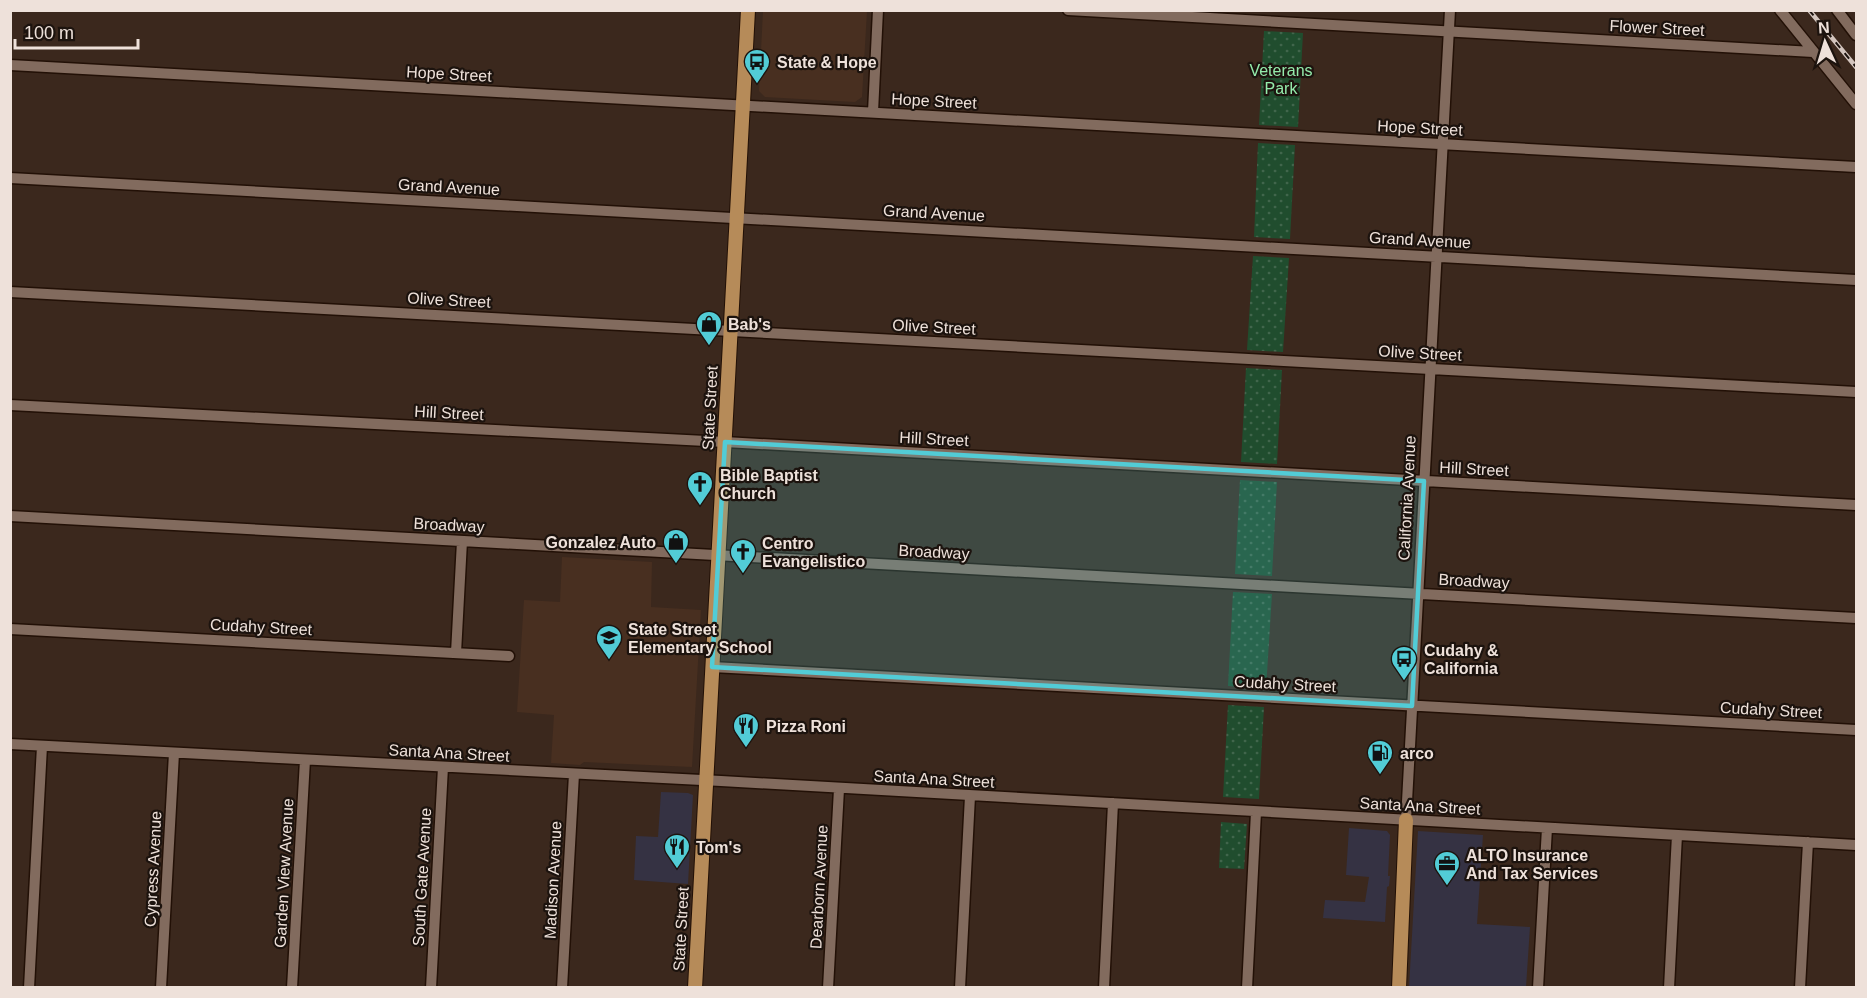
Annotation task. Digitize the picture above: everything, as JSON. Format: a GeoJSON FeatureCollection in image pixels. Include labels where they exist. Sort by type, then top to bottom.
{"type":"FeatureCollection","features":[{"type":"Feature","properties":{"kind":"main road","name":"State Street"},"geometry":{"type":"LineString","coordinates":[[695,987],[748,10]]}},
{"type":"Feature","properties":{"kind":"main road","name":"California Avenue"},"geometry":{"type":"LineString","coordinates":[[1399,987],[1406,820]]}},
{"type":"Feature","properties":{"kind":"street"},"geometry":{"type":"LineString","coordinates":[[873,112],[878,10]]}},
{"type":"Feature","properties":{"kind":"street","name":"Flower Street"},"geometry":{"type":"LineString","coordinates":[[1068,10],[1813,52]]}},
{"type":"Feature","properties":{"kind":"street","name":"California Avenue"},"geometry":{"type":"LineString","coordinates":[[1406,820],[1450,10]]}},
{"type":"Feature","properties":{"kind":"street"},"geometry":{"type":"LineString","coordinates":[[1780,10],[1857,104]]}},
{"type":"Feature","properties":{"kind":"street"},"geometry":{"type":"LineString","coordinates":[[1837,10],[1857,35]]}},
{"type":"Feature","properties":{"kind":"street","name":"Hope Street"},"geometry":{"type":"LineString","coordinates":[[10,65],[1857,167]]}},
{"type":"Feature","properties":{"kind":"street","name":"Grand Avenue"},"geometry":{"type":"LineString","coordinates":[[10,178],[1857,279]]}},
{"type":"Feature","properties":{"kind":"street","name":"Olive Street"},"geometry":{"type":"LineString","coordinates":[[10,292],[1857,392]]}},
{"type":"Feature","properties":{"kind":"street","name":"Hill Street"},"geometry":{"type":"LineString","coordinates":[[10,405],[1857,505]]}},
{"type":"Feature","properties":{"kind":"street","name":"Broadway"},"geometry":{"type":"LineString","coordinates":[[10,516],[1857,618]]}},
{"type":"Feature","properties":{"kind":"street"},"geometry":{"type":"LineString","coordinates":[[456,653],[462,541]]}},
{"type":"Feature","properties":{"kind":"street","name":"Cudahy Street"},"geometry":{"type":"LineString","coordinates":[[10,629],[509,656]]}},
{"type":"Feature","properties":{"kind":"street","name":"Cudahy Street"},"geometry":{"type":"LineString","coordinates":[[712,667],[1857,730]]}},
{"type":"Feature","properties":{"kind":"street","name":"Santa Ana Street"},"geometry":{"type":"LineString","coordinates":[[10,744],[1857,845]]}},
{"type":"Feature","properties":{"kind":"street"},"geometry":{"type":"LineString","coordinates":[[29,987],[42,746]]}},
{"type":"Feature","properties":{"kind":"street","name":"Cypress Avenue"},"geometry":{"type":"LineString","coordinates":[[161,987],[174,753]]}},
{"type":"Feature","properties":{"kind":"street","name":"Garden View Avenue"},"geometry":{"type":"LineString","coordinates":[[292,987],[305,760]]}},
{"type":"Feature","properties":{"kind":"street","name":"South Gate Avenue"},"geometry":{"type":"LineString","coordinates":[[431,987],[443,767]]}},
{"type":"Feature","properties":{"kind":"street","name":"Madison Avenue"},"geometry":{"type":"LineString","coordinates":[[562,987],[574,774]]}},
{"type":"Feature","properties":{"kind":"street","name":"Dearborn Avenue"},"geometry":{"type":"LineString","coordinates":[[828,987],[839,789]]}},
{"type":"Feature","properties":{"kind":"street"},"geometry":{"type":"LineString","coordinates":[[960,987],[970,796]]}},
{"type":"Feature","properties":{"kind":"street"},"geometry":{"type":"LineString","coordinates":[[1104,987],[1113,803]]}},
{"type":"Feature","properties":{"kind":"street"},"geometry":{"type":"LineString","coordinates":[[1247,987],[1256,812]]}},
{"type":"Feature","properties":{"kind":"street"},"geometry":{"type":"LineString","coordinates":[[1538,987],[1546,828]]}},
{"type":"Feature","properties":{"kind":"street"},"geometry":{"type":"LineString","coordinates":[[1669,987],[1677,835]]}},
{"type":"Feature","properties":{"kind":"street"},"geometry":{"type":"LineString","coordinates":[[1800,987],[1808,842]]}},
{"type":"Feature","properties":{"kind":"highlighted area"},"geometry":{"type":"Polygon","coordinates":[[[725,442],[1424,481],[1412,706],[712,667],[725,442]]]}},
{"type":"Feature","properties":{"kind":"shaded area"},"geometry":{"type":"Polygon","coordinates":[[[763,11],[867,11],[862,97],[855,102],[765,97],[759,91],[763,11]]]}},
{"type":"Feature","properties":{"kind":"shaded area","name":"State Street Elementary School"},"geometry":{"type":"Polygon","coordinates":[[[562,557],[652,562],[651,607],[701,610],[692,767],[584,762],[580,765],[551,763],[554,715],[517,712],[524,600],[560,602],[562,557]]]}},
{"type":"Feature","properties":{"kind":"shaded area"},"geometry":{"type":"Polygon","coordinates":[[[661,792],[693,795],[688,884],[634,880],[636,836],[658,837],[661,792]]]}},
{"type":"Feature","properties":{"kind":"shaded area"},"geometry":{"type":"Polygon","coordinates":[[[1349,828],[1387,831],[1390,835],[1388,876],[1390,876],[1385,922],[1323,918],[1325,900],[1365,902],[1369,877],[1346,875],[1349,828]]]}},
{"type":"Feature","properties":{"kind":"shaded area"},"geometry":{"type":"Polygon","coordinates":[[[1418,831],[1483,835],[1477,924],[1530,927],[1526,987],[1409,987],[1418,831]]]}},
{"type":"Feature","properties":{"kind":"green space","name":"Veterans Park"},"geometry":{"type":"Polygon","coordinates":[[[1264,31],[1303,33],[1298,127],[1259,125],[1264,31]]]}},
{"type":"Feature","properties":{"kind":"green space","name":"Veterans Park"},"geometry":{"type":"Polygon","coordinates":[[[1258,143],[1295,145],[1290,239],[1254,237],[1258,143]]]}},
{"type":"Feature","properties":{"kind":"green space"},"geometry":{"type":"Polygon","coordinates":[[[1253,256],[1289,258],[1283,352],[1247,350],[1253,256]]]}},
{"type":"Feature","properties":{"kind":"green space"},"geometry":{"type":"Polygon","coordinates":[[[1246,368],[1282,370],[1277,464],[1241,462],[1246,368]]]}},
{"type":"Feature","properties":{"kind":"green space"},"geometry":{"type":"Polygon","coordinates":[[[1240,480],[1277,482],[1272,576],[1235,574],[1240,480]]]}},
{"type":"Feature","properties":{"kind":"green space"},"geometry":{"type":"Polygon","coordinates":[[[1233,592],[1272,594],[1266,689],[1228,686],[1233,592]]]}},
{"type":"Feature","properties":{"kind":"green space"},"geometry":{"type":"Polygon","coordinates":[[[1228,705],[1264,707],[1259,799],[1223,797],[1228,705]]]}},
{"type":"Feature","properties":{"kind":"green space"},"geometry":{"type":"Polygon","coordinates":[[[1221,822],[1247,824],[1244,869],[1219,868],[1221,822]]]}},
{"type":"Feature","properties":{"kind":"railway"},"geometry":{"type":"LineString","coordinates":[[1809,10],[1856,67]]}},
{"type":"Feature","properties":{"kind":"place","name":"State & Hope"},"geometry":{"type":"Point","coordinates":[757,85]}},
{"type":"Feature","properties":{"kind":"place","name":"Bab's"},"geometry":{"type":"Point","coordinates":[709,347]}},
{"type":"Feature","properties":{"kind":"place","name":"Bible Baptist Church"},"geometry":{"type":"Point","coordinates":[700,507]}},
{"type":"Feature","properties":{"kind":"place","name":"Gonzalez Auto"},"geometry":{"type":"Point","coordinates":[676,565]}},
{"type":"Feature","properties":{"kind":"place","name":"Centro Evangelistico"},"geometry":{"type":"Point","coordinates":[743,575]}},
{"type":"Feature","properties":{"kind":"place","name":"State Street Elementary School"},"geometry":{"type":"Point","coordinates":[609,661]}},
{"type":"Feature","properties":{"kind":"place","name":"Cudahy & California"},"geometry":{"type":"Point","coordinates":[1404,682]}},
{"type":"Feature","properties":{"kind":"place","name":"Pizza Roni"},"geometry":{"type":"Point","coordinates":[746,749]}},
{"type":"Feature","properties":{"kind":"place","name":"arco"},"geometry":{"type":"Point","coordinates":[1380,776]}},
{"type":"Feature","properties":{"kind":"place","name":"Tom's"},"geometry":{"type":"Point","coordinates":[677,870]}},
{"type":"Feature","properties":{"kind":"place","name":"ALTO Insurance And Tax Services"},"geometry":{"type":"Point","coordinates":[1447,887]}}]}
